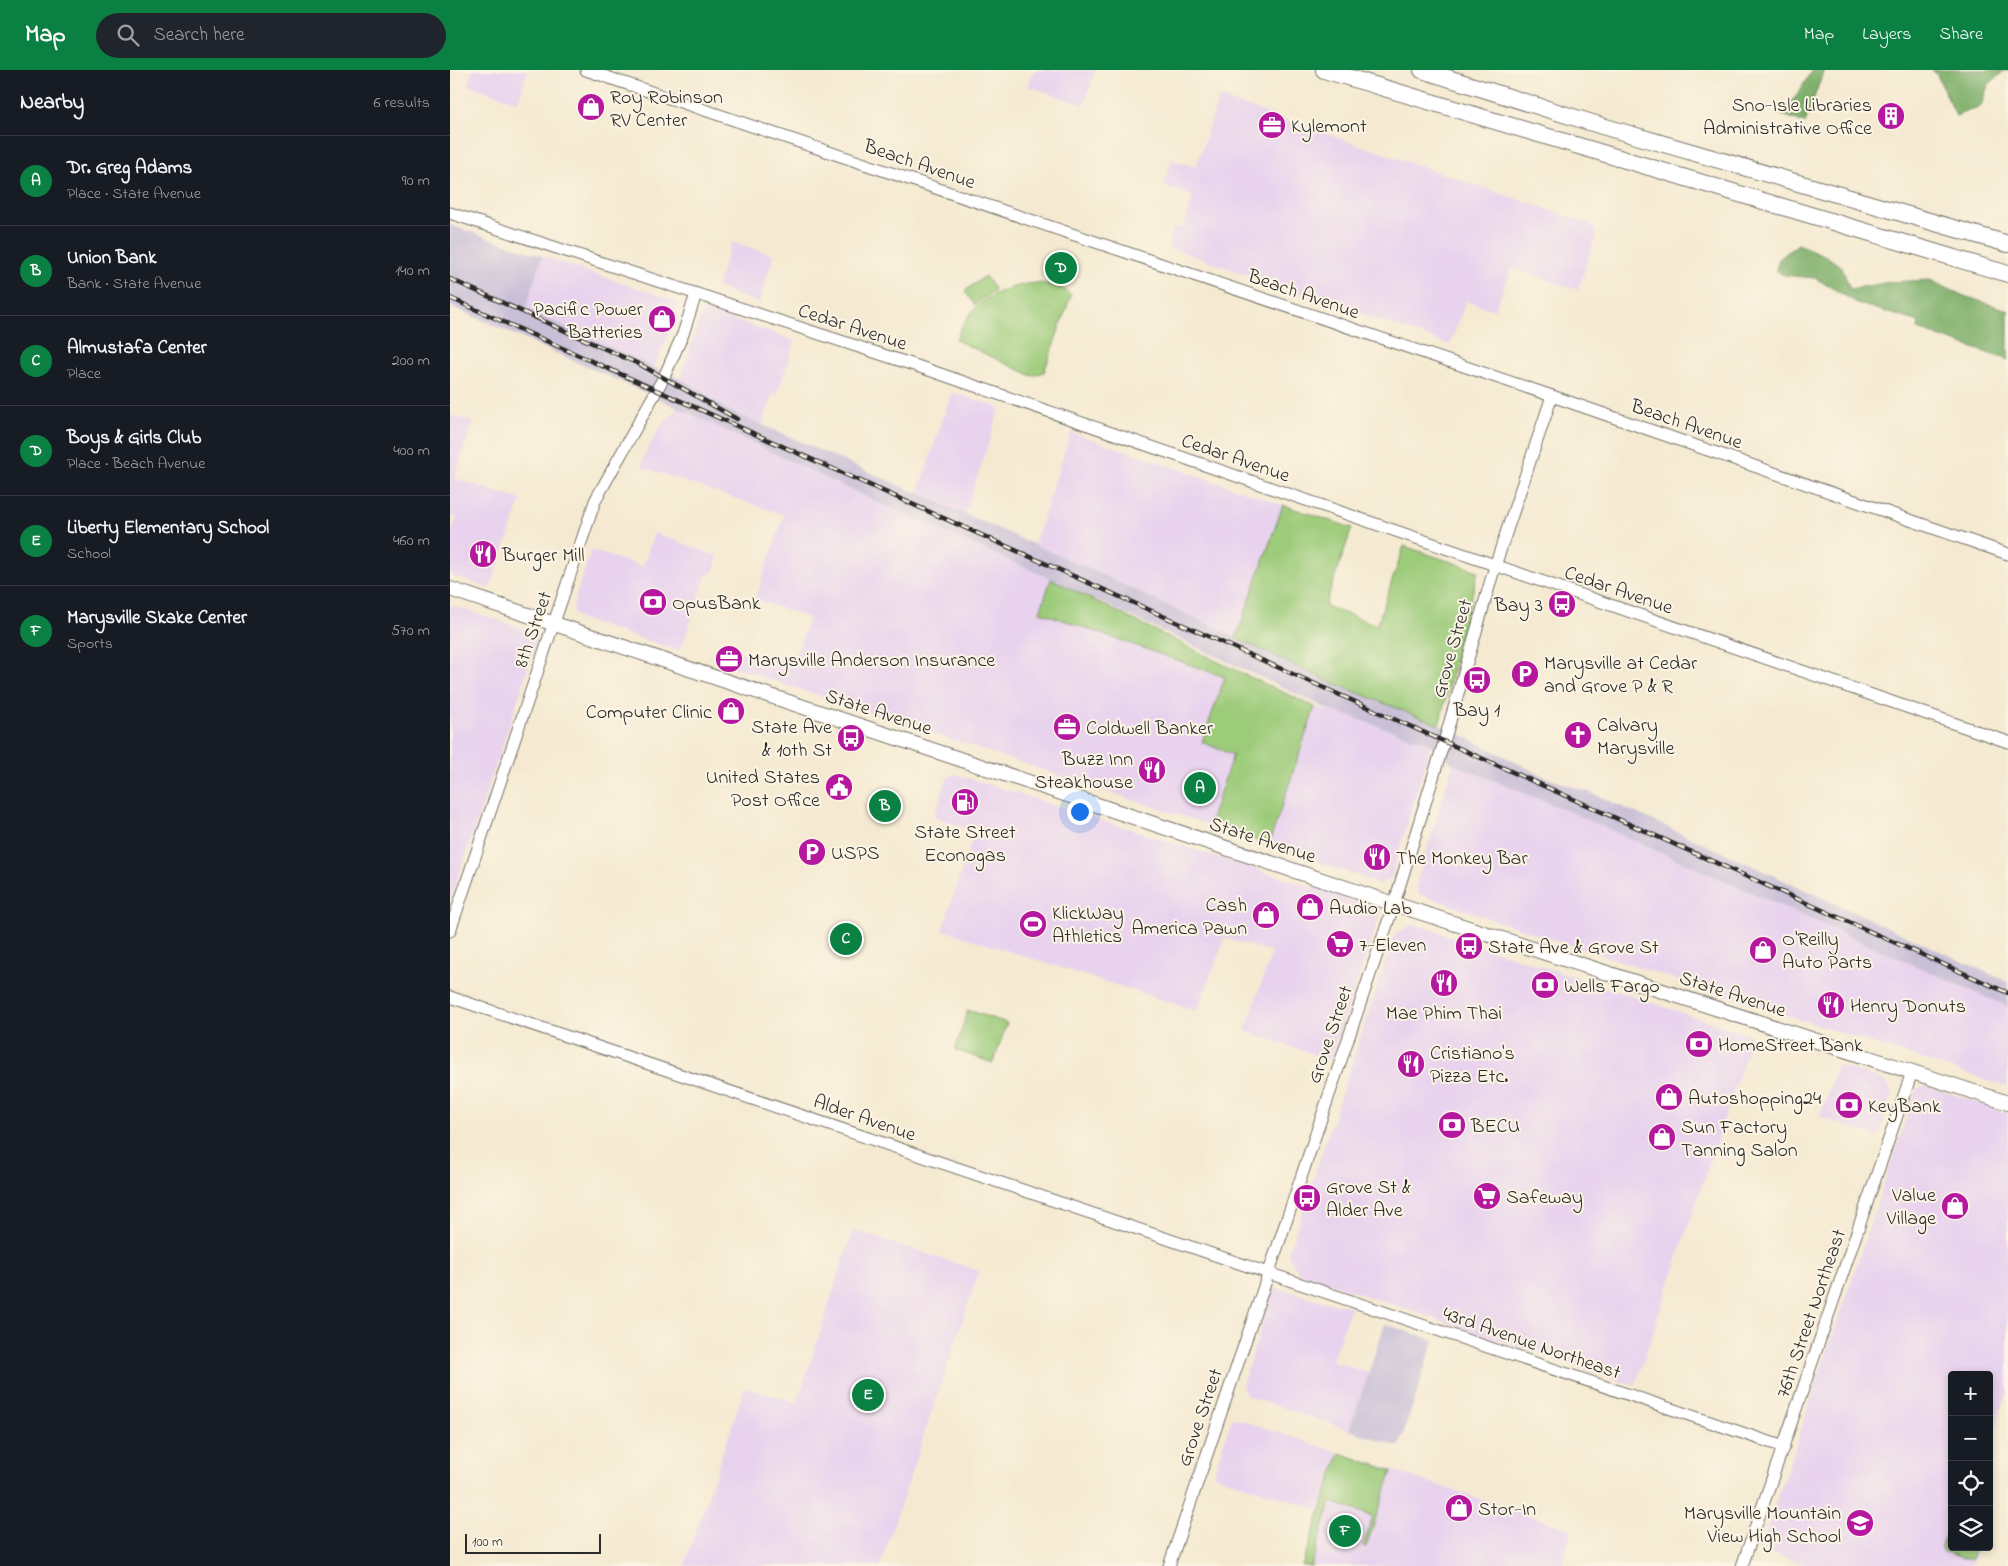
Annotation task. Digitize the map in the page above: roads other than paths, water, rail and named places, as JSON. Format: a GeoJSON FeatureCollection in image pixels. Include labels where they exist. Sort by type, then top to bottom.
{"type":"FeatureCollection","features":[{"type":"Feature","properties":{"kind":"highway"},"geometry":{"type":"LineString","coordinates":[[1324,70],[2008,274]]}},
{"type":"Feature","properties":{"kind":"highway"},"geometry":{"type":"LineString","coordinates":[[1422,70],[1602,126],[2008,244]]}},
{"type":"Feature","properties":{"kind":"main road","name":"State Avenue"},"geometry":{"type":"LineString","coordinates":[[450,589],[1394,904],[2008,1102]]}},
{"type":"Feature","properties":{"kind":"street","name":"Beach Avenue"},"geometry":{"type":"LineString","coordinates":[[586,70],[1552,396],[2008,554]]}},
{"type":"Feature","properties":{"kind":"street","name":"Cedar Avenue"},"geometry":{"type":"LineString","coordinates":[[450,213],[941,374],[2008,742]]}},
{"type":"Feature","properties":{"kind":"street","name":"8th Street"},"geometry":{"type":"LineString","coordinates":[[450,931],[595,501],[664,377],[683,334],[696,294]]}},
{"type":"Feature","properties":{"kind":"street","name":"Grove Street"},"geometry":{"type":"LineString","coordinates":[[1168,1566],[1394,904],[1444,742],[1494,566],[1552,396]]}},
{"type":"Feature","properties":{"kind":"street","name":"Alder Avenue"},"geometry":{"type":"LineString","coordinates":[[450,997],[1268,1272]]}},
{"type":"Feature","properties":{"kind":"street","name":"76th Street Northeast"},"geometry":{"type":"LineString","coordinates":[[1742,1566],[1912,1072]]}},
{"type":"Feature","properties":{"kind":"street","name":"43rd Avenue Northeast"},"geometry":{"type":"LineString","coordinates":[[1268,1272],[1784,1447]]}},
{"type":"Feature","properties":{"kind":"railway"},"geometry":{"type":"LineString","coordinates":[[450,279],[641,365],[737,419]]}},
{"type":"Feature","properties":{"kind":"railway"},"geometry":{"type":"LineString","coordinates":[[450,298],[2008,993]]}},
{"type":"Feature","properties":{"kind":"place","name":"Roy Robinson RV Center"},"geometry":{"type":"Point","coordinates":[591,107]}},
{"type":"Feature","properties":{"kind":"place","name":"Sno-Isle Libraries Administrative Office"},"geometry":{"type":"Point","coordinates":[1891,116]}},
{"type":"Feature","properties":{"kind":"place","name":"Kylemont"},"geometry":{"type":"Point","coordinates":[1272,125]}},
{"type":"Feature","properties":{"kind":"place","name":"Boys & Girls Club"},"geometry":{"type":"Point","coordinates":[1061,268]}},
{"type":"Feature","properties":{"kind":"place","name":"Pacific Power Batteries"},"geometry":{"type":"Point","coordinates":[662,319]}},
{"type":"Feature","properties":{"kind":"place","name":"Burger Mill"},"geometry":{"type":"Point","coordinates":[483,554]}},
{"type":"Feature","properties":{"kind":"place","name":"OpusBank"},"geometry":{"type":"Point","coordinates":[653,602]}},
{"type":"Feature","properties":{"kind":"place","name":"Bay 3"},"geometry":{"type":"Point","coordinates":[1562,604]}},
{"type":"Feature","properties":{"kind":"place","name":"Marysville Anderson Insurance"},"geometry":{"type":"Point","coordinates":[729,659]}},
{"type":"Feature","properties":{"kind":"place","name":"Marysville at Cedar and Grove P & R"},"geometry":{"type":"Point","coordinates":[1525,674]}},
{"type":"Feature","properties":{"kind":"place","name":"Bay 1"},"geometry":{"type":"Point","coordinates":[1477,680]}},
{"type":"Feature","properties":{"kind":"place","name":"Computer Clinic"},"geometry":{"type":"Point","coordinates":[731,711]}},
{"type":"Feature","properties":{"kind":"place","name":"Coldwell Banker"},"geometry":{"type":"Point","coordinates":[1067,727]}},
{"type":"Feature","properties":{"kind":"place","name":"Calvary Marysville"},"geometry":{"type":"Point","coordinates":[1578,735]}},
{"type":"Feature","properties":{"kind":"place","name":"State Ave & 10th St"},"geometry":{"type":"Point","coordinates":[851,738]}},
{"type":"Feature","properties":{"kind":"place","name":"Buzz Inn Steakhouse"},"geometry":{"type":"Point","coordinates":[1152,770]}},
{"type":"Feature","properties":{"kind":"place","name":"United States Post Office"},"geometry":{"type":"Point","coordinates":[839,787]}},
{"type":"Feature","properties":{"kind":"place","name":"Dr. Greg Adams"},"geometry":{"type":"Point","coordinates":[1200,788]}},
{"type":"Feature","properties":{"kind":"place","name":"State Street Econogas"},"geometry":{"type":"Point","coordinates":[965,802]}},
{"type":"Feature","properties":{"kind":"place","name":"Union Bank"},"geometry":{"type":"Point","coordinates":[885,806]}},
{"type":"Feature","properties":{"kind":"place","name":"USPS"},"geometry":{"type":"Point","coordinates":[812,852]}},
{"type":"Feature","properties":{"kind":"place","name":"The Monkey Bar"},"geometry":{"type":"Point","coordinates":[1377,857]}},
{"type":"Feature","properties":{"kind":"place","name":"Audio Lab"},"geometry":{"type":"Point","coordinates":[1310,907]}},
{"type":"Feature","properties":{"kind":"place","name":"Cash America Pawn"},"geometry":{"type":"Point","coordinates":[1266,915]}},
{"type":"Feature","properties":{"kind":"place","name":"KlickWay Athletics"},"geometry":{"type":"Point","coordinates":[1033,924]}},
{"type":"Feature","properties":{"kind":"place","name":"Almustafa Center"},"geometry":{"type":"Point","coordinates":[846,939]}},
{"type":"Feature","properties":{"kind":"place","name":"7-Eleven"},"geometry":{"type":"Point","coordinates":[1340,944]}},
{"type":"Feature","properties":{"kind":"place","name":"State Ave & Grove St"},"geometry":{"type":"Point","coordinates":[1469,946]}},
{"type":"Feature","properties":{"kind":"place","name":"O'Reilly Auto Parts"},"geometry":{"type":"Point","coordinates":[1763,950]}},
{"type":"Feature","properties":{"kind":"place","name":"Mae Phim Thai"},"geometry":{"type":"Point","coordinates":[1444,983]}},
{"type":"Feature","properties":{"kind":"place","name":"Wells Fargo"},"geometry":{"type":"Point","coordinates":[1545,985]}},
{"type":"Feature","properties":{"kind":"place","name":"Henry Donuts"},"geometry":{"type":"Point","coordinates":[1831,1005]}},
{"type":"Feature","properties":{"kind":"place","name":"HomeStreet Bank"},"geometry":{"type":"Point","coordinates":[1699,1044]}},
{"type":"Feature","properties":{"kind":"place","name":"Cristiano's Pizza Etc."},"geometry":{"type":"Point","coordinates":[1411,1064]}},
{"type":"Feature","properties":{"kind":"place","name":"Autoshopping24"},"geometry":{"type":"Point","coordinates":[1669,1097]}},
{"type":"Feature","properties":{"kind":"place","name":"KeyBank"},"geometry":{"type":"Point","coordinates":[1849,1105]}},
{"type":"Feature","properties":{"kind":"place","name":"BECU"},"geometry":{"type":"Point","coordinates":[1452,1125]}},
{"type":"Feature","properties":{"kind":"place","name":"Sun Factory Tanning Salon"},"geometry":{"type":"Point","coordinates":[1662,1137]}},
{"type":"Feature","properties":{"kind":"place","name":"Safeway"},"geometry":{"type":"Point","coordinates":[1487,1196]}},
{"type":"Feature","properties":{"kind":"place","name":"Grove St & Alder Ave"},"geometry":{"type":"Point","coordinates":[1307,1198]}},
{"type":"Feature","properties":{"kind":"place","name":"Value Village"},"geometry":{"type":"Point","coordinates":[1955,1206]}},
{"type":"Feature","properties":{"kind":"place","name":"Liberty Elementary School"},"geometry":{"type":"Point","coordinates":[868,1395]}},
{"type":"Feature","properties":{"kind":"place","name":"Stor-In"},"geometry":{"type":"Point","coordinates":[1459,1508]}},
{"type":"Feature","properties":{"kind":"place","name":"Marysville Mountain View High School"},"geometry":{"type":"Point","coordinates":[1860,1523]}},
{"type":"Feature","properties":{"kind":"place","name":"Marysville Skake Center"},"geometry":{"type":"Point","coordinates":[1345,1531]}}]}
